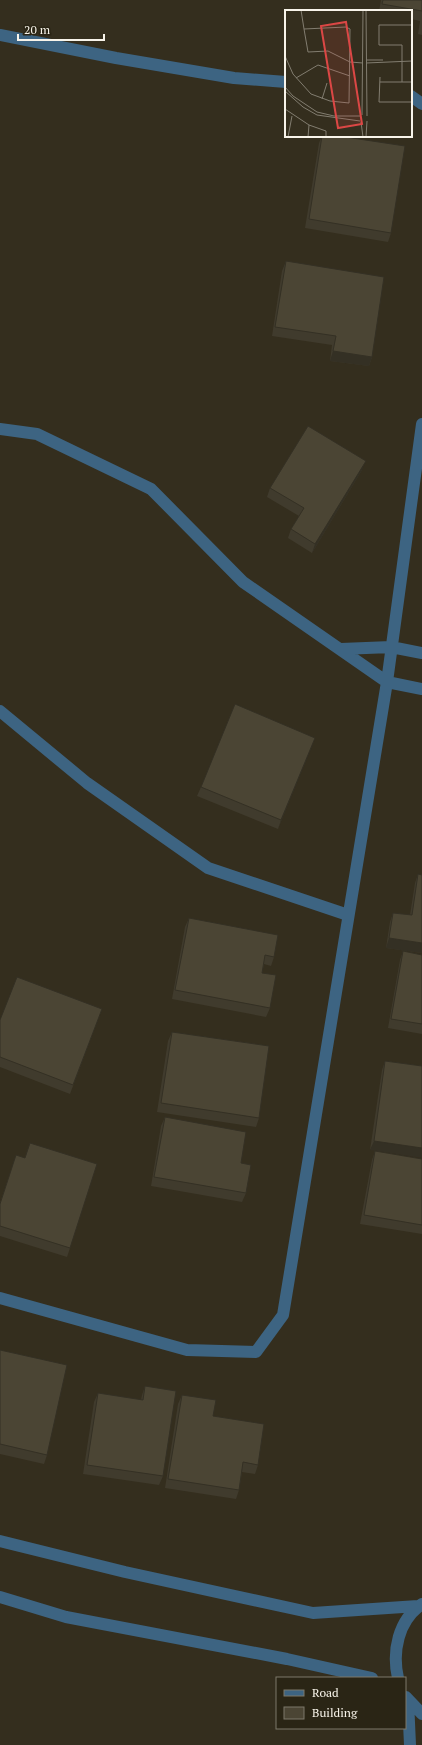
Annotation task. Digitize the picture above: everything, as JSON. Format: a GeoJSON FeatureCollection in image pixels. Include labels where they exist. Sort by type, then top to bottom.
{"type":"FeatureCollection","features":[{"type":"Feature","properties":{"kind":"street"},"geometry":{"type":"LineString","coordinates":[[0,35],[116,58],[234,78],[285,82]]}},
{"type":"Feature","properties":{"kind":"street"},"geometry":{"type":"LineString","coordinates":[[412,97],[422,104]]}},
{"type":"Feature","properties":{"kind":"street"},"geometry":{"type":"LineString","coordinates":[[0,1298],[186,1350],[256,1352],[283,1315],[386,682],[422,424]]}},
{"type":"Feature","properties":{"kind":"street"},"geometry":{"type":"LineString","coordinates":[[0,429],[37,434],[151,489],[243,582],[310,630],[341,649],[386,682],[422,688]]}},
{"type":"Feature","properties":{"kind":"street"},"geometry":{"type":"LineString","coordinates":[[341,649],[391,647],[422,653]]}},
{"type":"Feature","properties":{"kind":"street"},"geometry":{"type":"LineString","coordinates":[[0,711],[87,783],[208,868],[348,916]]}},
{"type":"Feature","properties":{"kind":"street"},"geometry":{"type":"LineString","coordinates":[[0,1541],[125,1572],[313,1613],[420,1605]]}},
{"type":"Feature","properties":{"kind":"street"},"geometry":{"type":"LineString","coordinates":[[0,1597],[66,1617],[287,1659],[368,1677]]}},
{"type":"Feature","properties":{"kind":"street"},"geometry":{"type":"LineString","coordinates":[[398,1677],[395,1650],[399,1634],[407,1619],[420,1605]]}},
{"type":"Feature","properties":{"kind":"street"},"geometry":{"type":"LineString","coordinates":[[406,1697],[422,1714]]}},
{"type":"Feature","properties":{"kind":"street"},"geometry":{"type":"LineString","coordinates":[[406,1697],[410,1745]]}},
{"type":"Feature","properties":{"kind":"building"},"geometry":{"type":"Polygon","coordinates":[[[383,0],[422,0],[422,11],[382,4],[383,0]]]}},
{"type":"Feature","properties":{"kind":"building"},"geometry":{"type":"Polygon","coordinates":[[[322,137],[346,137],[405,146],[391,233],[309,219],[322,137]]]}},
{"type":"Feature","properties":{"kind":"building"},"geometry":{"type":"Polygon","coordinates":[[[286,261],[384,277],[372,357],[333,351],[336,336],[275,327],[286,261]]]}},
{"type":"Feature","properties":{"kind":"building"},"geometry":{"type":"Polygon","coordinates":[[[308,426],[366,461],[315,544],[291,529],[304,508],[270,488],[308,426]]]}},
{"type":"Feature","properties":{"kind":"building"},"geometry":{"type":"Polygon","coordinates":[[[235,704],[315,738],[281,820],[201,787],[235,704]]]}},
{"type":"Feature","properties":{"kind":"building"},"geometry":{"type":"Polygon","coordinates":[[[418,874],[422,875],[422,943],[389,938],[393,913],[412,915],[418,874]]]}},
{"type":"Feature","properties":{"kind":"building"},"geometry":{"type":"Polygon","coordinates":[[[189,918],[278,935],[274,957],[265,955],[262,973],[276,975],[270,1008],[175,990],[189,918]]]}},
{"type":"Feature","properties":{"kind":"building"},"geometry":{"type":"Polygon","coordinates":[[[403,951],[422,955],[422,1024],[391,1019],[403,951]]]}},
{"type":"Feature","properties":{"kind":"building"},"geometry":{"type":"Polygon","coordinates":[[[17,977],[102,1009],[73,1085],[0,1057],[0,1020],[17,977]]]}},
{"type":"Feature","properties":{"kind":"building"},"geometry":{"type":"Polygon","coordinates":[[[172,1032],[269,1046],[259,1118],[161,1103],[172,1032]]]}},
{"type":"Feature","properties":{"kind":"building"},"geometry":{"type":"Polygon","coordinates":[[[385,1061],[422,1066],[422,1148],[374,1141],[385,1061]]]}},
{"type":"Feature","properties":{"kind":"building"},"geometry":{"type":"Polygon","coordinates":[[[165,1117],[246,1132],[241,1163],[251,1165],[246,1193],[154,1177],[165,1117]]]}},
{"type":"Feature","properties":{"kind":"building"},"geometry":{"type":"Polygon","coordinates":[[[30,1143],[97,1164],[70,1248],[0,1226],[0,1204],[16,1155],[25,1158],[30,1143]]]}},
{"type":"Feature","properties":{"kind":"building"},"geometry":{"type":"Polygon","coordinates":[[[375,1151],[422,1159],[422,1225],[364,1215],[375,1151]]]}},
{"type":"Feature","properties":{"kind":"building"},"geometry":{"type":"Polygon","coordinates":[[[0,1350],[67,1365],[47,1455],[0,1444],[0,1350]]]}},
{"type":"Feature","properties":{"kind":"building"},"geometry":{"type":"Polygon","coordinates":[[[145,1386],[176,1391],[163,1476],[87,1465],[98,1393],[143,1400],[145,1386]]]}},
{"type":"Feature","properties":{"kind":"building"},"geometry":{"type":"Polygon","coordinates":[[[182,1395],[216,1400],[213,1416],[264,1424],[258,1465],[243,1462],[239,1490],[168,1479],[182,1395]]]}}]}
